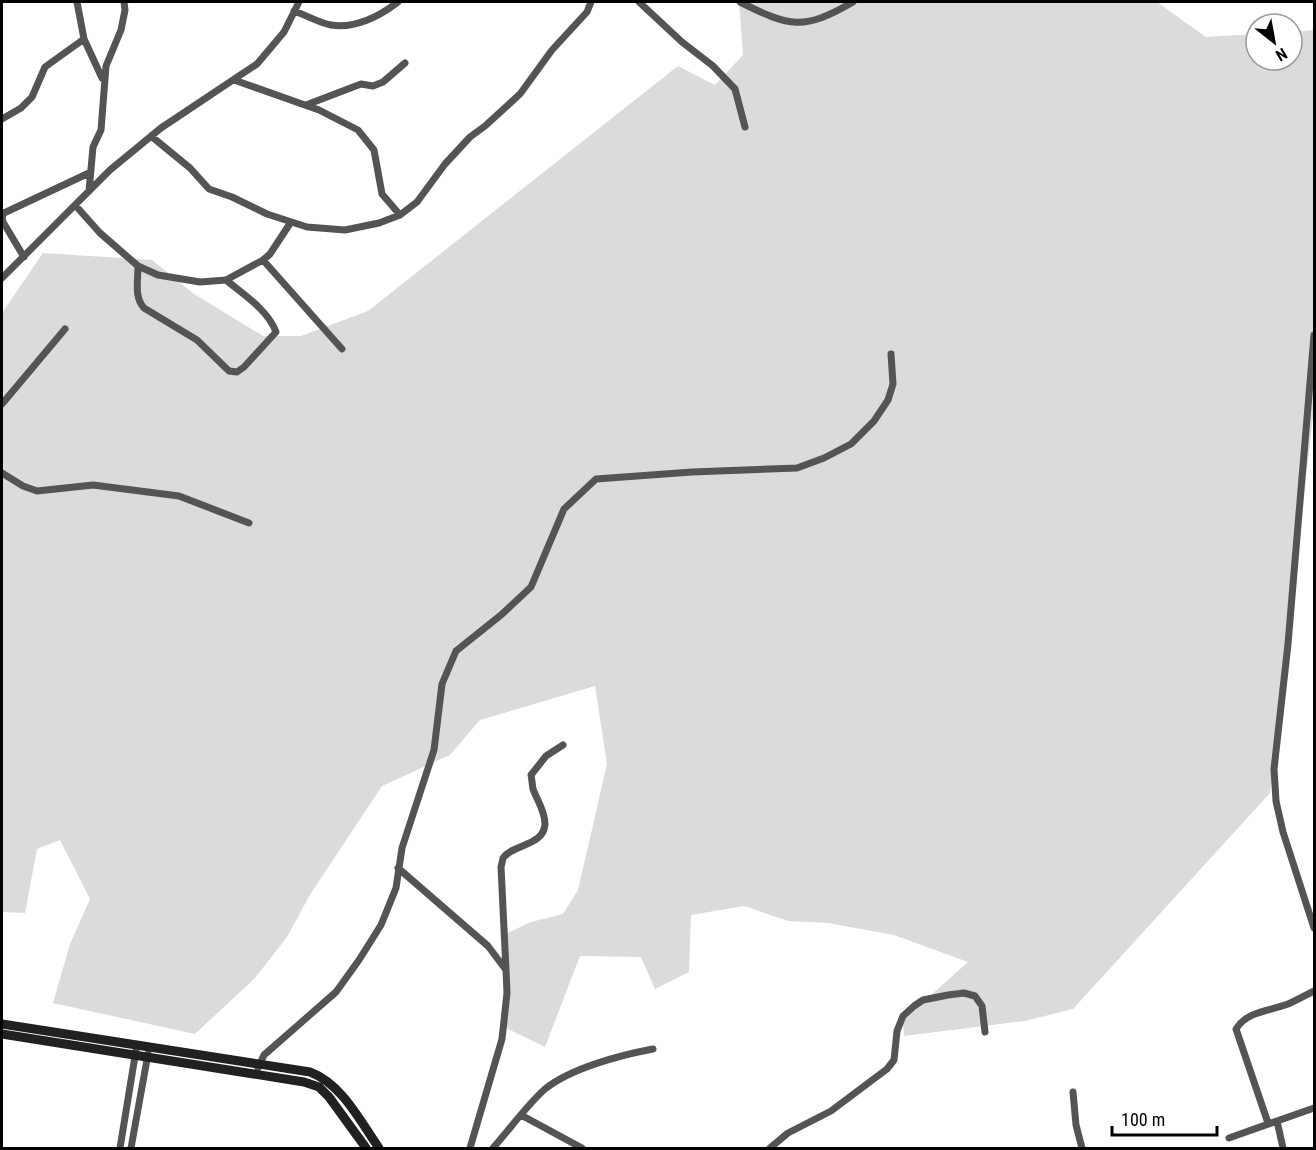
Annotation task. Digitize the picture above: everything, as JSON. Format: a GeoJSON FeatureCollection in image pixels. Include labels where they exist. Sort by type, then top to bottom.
{"type":"FeatureCollection","features":[{"type":"Feature","properties":{"kind":"main road"},"geometry":{"type":"LineString","coordinates":[[3,1029],[213,1063],[257,1069],[310,1072],[328,1081],[342,1096],[379,1149]]}},
{"type":"Feature","properties":{"kind":"main road"},"geometry":{"type":"LineString","coordinates":[[257,1069],[319,1087],[329,1097],[365,1147],[373,1139]]}},
{"type":"Feature","properties":{"kind":"main road"},"geometry":{"type":"LineString","coordinates":[[319,1087],[320,1076]]}},
{"type":"Feature","properties":{"kind":"street"},"geometry":{"type":"LineString","coordinates":[[77,2],[84,39],[103,81]]}},
{"type":"Feature","properties":{"kind":"street"},"geometry":{"type":"LineString","coordinates":[[89,191],[93,147],[101,130],[103,81],[106,66],[121,30],[125,10],[124,2]]}},
{"type":"Feature","properties":{"kind":"street"},"geometry":{"type":"LineString","coordinates":[[2,278],[89,191],[151,136],[258,64],[284,32],[299,2]]}},
{"type":"Feature","properties":{"kind":"street"},"geometry":{"type":"LineString","coordinates":[[294,10],[330,25],[351,24],[369,20],[398,2]]}},
{"type":"Feature","properties":{"kind":"street"},"geometry":{"type":"LineString","coordinates":[[151,136],[190,168],[209,189],[267,214],[307,228],[345,230],[379,223],[400,215],[417,202],[445,164],[470,136],[485,126],[520,94],[552,50],[587,12],[591,2]]}},
{"type":"Feature","properties":{"kind":"street"},"geometry":{"type":"LineString","coordinates":[[639,2],[682,42],[713,66],[735,89],[745,127]]}},
{"type":"Feature","properties":{"kind":"street"},"geometry":{"type":"LineString","coordinates":[[740,2],[776,19],[796,23],[808,23],[831,15],[853,2]]}},
{"type":"Feature","properties":{"kind":"street"},"geometry":{"type":"LineString","coordinates":[[2,119],[21,108],[32,97],[45,67],[84,39]]}},
{"type":"Feature","properties":{"kind":"street"},"geometry":{"type":"LineString","coordinates":[[306,105],[361,84],[374,86],[383,82],[405,63]]}},
{"type":"Feature","properties":{"kind":"street"},"geometry":{"type":"LineString","coordinates":[[234,80],[306,105],[358,130],[374,150],[381,194],[400,215]]}},
{"type":"Feature","properties":{"kind":"street"},"geometry":{"type":"LineString","coordinates":[[24,257],[3,222],[4,213],[89,173]]}},
{"type":"Feature","properties":{"kind":"street"},"geometry":{"type":"LineString","coordinates":[[75,205],[100,233],[138,266],[158,275],[200,282],[226,280],[263,260],[270,254],[291,222]]}},
{"type":"Feature","properties":{"kind":"street"},"geometry":{"type":"LineString","coordinates":[[263,260],[342,350]]}},
{"type":"Feature","properties":{"kind":"street"},"geometry":{"type":"LineString","coordinates":[[138,266],[138,302],[144,308],[196,339],[229,371],[237,372],[276,332],[274,326],[258,307],[226,280]]}},
{"type":"Feature","properties":{"kind":"street"},"geometry":{"type":"LineString","coordinates":[[2,405],[65,329]]}},
{"type":"Feature","properties":{"kind":"street"},"geometry":{"type":"LineString","coordinates":[[1314,335],[1288,644],[1274,769],[1276,801],[1282,832],[1314,928]]}},
{"type":"Feature","properties":{"kind":"street"},"geometry":{"type":"LineString","coordinates":[[257,1069],[264,1055],[336,992],[359,960],[387,912],[396,888],[398,868],[434,750],[441,684],[456,651],[501,615],[531,587],[564,509],[597,479],[797,468],[824,458],[851,444],[874,421],[888,400],[892,384],[891,354]]}},
{"type":"Feature","properties":{"kind":"street"},"geometry":{"type":"LineString","coordinates":[[2,473],[23,486],[37,491],[93,485],[179,496],[249,523]]}},
{"type":"Feature","properties":{"kind":"street"},"geometry":{"type":"LineString","coordinates":[[470,1149],[502,1039],[507,993],[501,867],[503,858],[542,833],[545,823],[540,802],[533,789],[531,775],[546,756],[563,745]]}},
{"type":"Feature","properties":{"kind":"street"},"geometry":{"type":"LineString","coordinates":[[398,868],[488,946],[506,970]]}},
{"type":"Feature","properties":{"kind":"street"},"geometry":{"type":"LineString","coordinates":[[1268,1123],[1236,1029],[1252,1014],[1290,1003],[1314,991]]}},
{"type":"Feature","properties":{"kind":"street"},"geometry":{"type":"LineString","coordinates":[[770,1149],[788,1133],[831,1111],[887,1069],[894,1060],[897,1031],[903,1016],[923,1000],[964,993],[975,996],[982,1006],[985,1032]]}},
{"type":"Feature","properties":{"kind":"street"},"geometry":{"type":"LineString","coordinates":[[493,1149],[521,1114],[546,1089],[570,1074],[621,1055],[653,1049]]}},
{"type":"Feature","properties":{"kind":"street"},"geometry":{"type":"LineString","coordinates":[[120,1149],[136,1051]]}},
{"type":"Feature","properties":{"kind":"street"},"geometry":{"type":"LineString","coordinates":[[131,1149],[148,1053]]}},
{"type":"Feature","properties":{"kind":"street"},"geometry":{"type":"LineString","coordinates":[[1073,1092],[1076,1125],[1082,1149]]}},
{"type":"Feature","properties":{"kind":"street"},"geometry":{"type":"LineString","coordinates":[[1229,1138],[1314,1108]]}},
{"type":"Feature","properties":{"kind":"street"},"geometry":{"type":"LineString","coordinates":[[521,1114],[582,1149]]}},
{"type":"Feature","properties":{"kind":"street"},"geometry":{"type":"LineString","coordinates":[[1277,1121],[1283,1149]]}},
{"type":"Feature","properties":{"kind":"street"},"geometry":{"type":"LineString","coordinates":[[122,1137],[133,1138]]}},
{"type":"Feature","properties":{"kind":"shaded area"},"geometry":{"type":"Polygon","coordinates":[[[739,2],[1157,2],[1206,37],[1244,35],[1244,72],[1304,72],[1304,31],[1314,30],[1314,408],[1270,793],[1073,1009],[1025,1021],[904,1036],[903,1020],[968,962],[894,935],[828,923],[788,921],[744,906],[691,915],[689,972],[655,989],[641,957],[580,956],[545,1047],[504,1027],[503,935],[531,922],[563,914],[578,890],[607,764],[595,686],[480,720],[450,755],[382,786],[311,893],[287,937],[255,978],[195,1034],[53,1003],[70,944],[90,899],[60,840],[37,849],[25,913],[2,912],[2,313],[43,253],[152,260],[194,294],[263,336],[301,336],[368,311],[678,66],[715,85],[743,55],[739,2]]]}}]}
